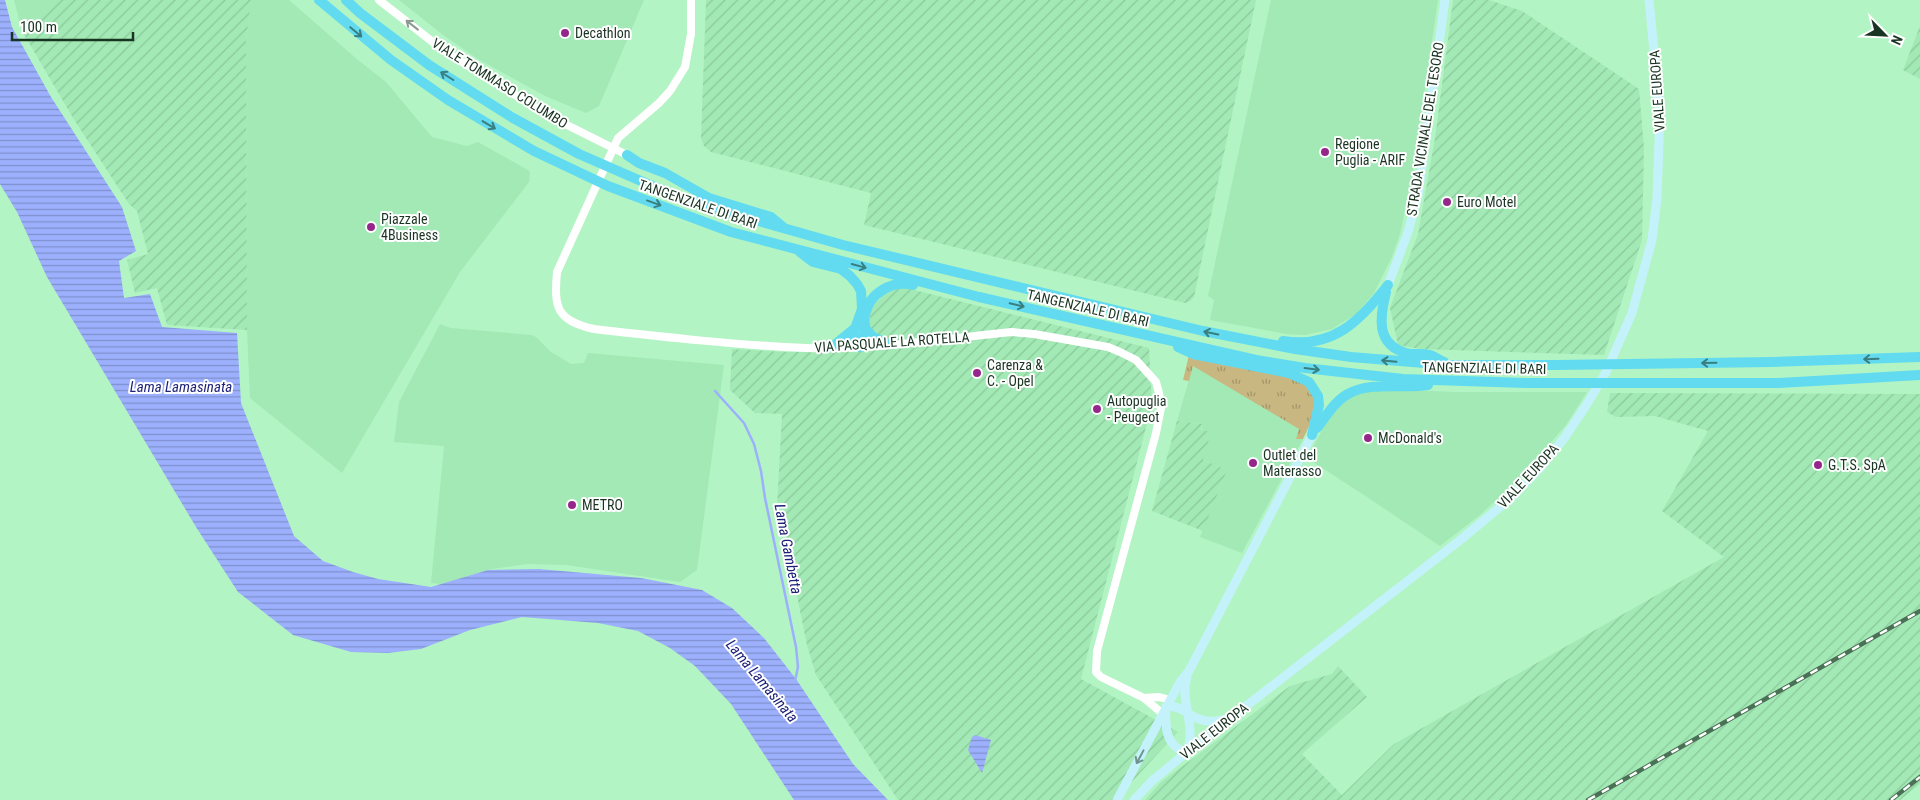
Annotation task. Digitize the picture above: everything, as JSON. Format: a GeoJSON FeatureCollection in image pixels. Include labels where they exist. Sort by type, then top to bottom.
{"type":"FeatureCollection","features":[{"type":"Feature","properties":{"kind":"highway","name":"TANGENZIALE DI BARI"},"geometry":{"type":"LineString","coordinates":[[319,0],[386,56],[448,100],[502,133],[608,186],[731,232],[979,297],[1247,358],[1305,368],[1371,376],[1453,382],[1779,383],[1920,375]]}},
{"type":"Feature","properties":{"kind":"highway","name":"TANGENZIALE DI BARI"},"geometry":{"type":"LineString","coordinates":[[346,0],[360,13],[429,65],[513,118],[579,154],[615,171],[709,207],[842,245],[1243,340],[1351,357],[1449,364],[1585,365],[1773,362],[1920,356]]}},
{"type":"Feature","properties":{"kind":"highway"},"geometry":{"type":"LineString","coordinates":[[627,155],[639,163],[671,176],[709,198],[771,217],[787,230]]}},
{"type":"Feature","properties":{"kind":"highway"},"geometry":{"type":"LineString","coordinates":[[798,250],[813,262],[841,269],[850,276],[861,291],[860,328],[832,347]]}},
{"type":"Feature","properties":{"kind":"highway"},"geometry":{"type":"LineString","coordinates":[[860,347],[854,335],[860,328],[868,306],[877,293],[893,285],[905,283],[949,294],[979,297]]}},
{"type":"Feature","properties":{"kind":"highway"},"geometry":{"type":"LineString","coordinates":[[1243,340],[1256,336],[1292,342],[1324,339],[1344,330],[1361,318],[1388,285]]}},
{"type":"Feature","properties":{"kind":"highway"},"geometry":{"type":"LineString","coordinates":[[1388,285],[1380,318],[1381,328],[1391,345],[1408,353],[1430,355],[1449,364]]}},
{"type":"Feature","properties":{"kind":"highway"},"geometry":{"type":"LineString","coordinates":[[860,328],[888,344]]}},
{"type":"Feature","properties":{"kind":"highway"},"geometry":{"type":"LineString","coordinates":[[1156,337],[1194,354],[1289,373],[1309,382],[1318,396],[1319,405],[1312,435]]}},
{"type":"Feature","properties":{"kind":"highway"},"geometry":{"type":"LineString","coordinates":[[1312,435],[1334,406],[1347,394],[1362,388],[1416,387],[1453,382]]}},
{"type":"Feature","properties":{"kind":"main road","name":"STRADA VICINALE DEL TESORO"},"geometry":{"type":"LineString","coordinates":[[1388,285],[1408,232],[1418,196],[1445,0]]}},
{"type":"Feature","properties":{"kind":"main road","name":"VIALE EUROPA"},"geometry":{"type":"LineString","coordinates":[[1134,800],[1152,781],[1187,752],[1459,541],[1512,497],[1541,467],[1587,404],[1606,372],[1632,313],[1652,240],[1658,198],[1660,113],[1648,0]]}},
{"type":"Feature","properties":{"kind":"main road"},"geometry":{"type":"LineString","coordinates":[[1117,800],[1166,707],[1189,671],[1312,435]]}},
{"type":"Feature","properties":{"kind":"main road"},"geometry":{"type":"LineString","coordinates":[[1166,707],[1165,725],[1167,735],[1179,750],[1187,752],[1191,737],[1184,699],[1184,685],[1189,671]]}},
{"type":"Feature","properties":{"kind":"main road"},"geometry":{"type":"LineString","coordinates":[[1166,707],[1179,707],[1199,720],[1210,722],[1229,719]]}},
{"type":"Feature","properties":{"kind":"street","name":"VIALE TOMMASO COLUMBO"},"geometry":{"type":"LineString","coordinates":[[379,0],[443,50],[549,116],[627,155]]}},
{"type":"Feature","properties":{"kind":"street","name":"VIA PASQUALE LA ROTELLA"},"geometry":{"type":"LineString","coordinates":[[691,0],[691,34],[685,66],[670,91],[618,138],[557,272],[555,293],[557,308],[568,320],[579,326],[594,329],[771,346],[860,347],[1011,332],[1034,334],[1120,352],[1136,360],[1156,382],[1161,408],[1095,663],[1096,672],[1101,677],[1144,698]]}},
{"type":"Feature","properties":{"kind":"street"},"geometry":{"type":"LineString","coordinates":[[1144,698],[1160,697],[1166,707]]}},
{"type":"Feature","properties":{"kind":"street"},"geometry":{"type":"LineString","coordinates":[[1144,698],[1166,707]]}},
{"type":"Feature","properties":{"kind":"shaded area"},"geometry":{"type":"Polygon","coordinates":[[[14,0],[56,0],[22,31],[14,0]]]}},
{"type":"Feature","properties":{"kind":"shaded area"},"geometry":{"type":"Polygon","coordinates":[[[56,0],[251,0],[246,41],[247,330],[167,325],[157,288],[135,293],[127,260],[148,254],[137,211],[129,204],[73,118],[22,31],[56,0]]]}},
{"type":"Feature","properties":{"kind":"shaded area","name":"Piazzale 4Business"},"geometry":{"type":"Polygon","coordinates":[[[251,0],[289,0],[386,82],[432,137],[467,146],[478,142],[528,170],[530,173],[529,182],[460,272],[342,473],[250,398],[247,330],[246,41],[251,0]]]}},
{"type":"Feature","properties":{"kind":"shaded area"},"geometry":{"type":"Polygon","coordinates":[[[399,0],[644,0],[599,106],[586,113],[545,96],[478,59],[443,35],[399,0]]]}},
{"type":"Feature","properties":{"kind":"shaded area"},"geometry":{"type":"Polygon","coordinates":[[[706,0],[1256,0],[1194,297],[1185,303],[864,225],[871,193],[711,152],[704,146],[701,138],[706,0]]]}},
{"type":"Feature","properties":{"kind":"shaded area"},"geometry":{"type":"Polygon","coordinates":[[[1271,0],[1438,0],[1412,176],[1400,234],[1392,257],[1374,293],[1356,314],[1332,329],[1305,335],[1287,334],[1210,320],[1214,300],[1208,296],[1271,0]]]}},
{"type":"Feature","properties":{"kind":"shaded area"},"geometry":{"type":"Polygon","coordinates":[[[1453,0],[1489,0],[1522,11],[1639,89],[1644,148],[1642,240],[1604,355],[1420,349],[1398,345],[1390,308],[1418,234],[1435,138],[1453,0]]]}},
{"type":"Feature","properties":{"kind":"shaded area"},"geometry":{"type":"Polygon","coordinates":[[[1920,26],[1920,79],[1903,70],[1920,26]]]}},
{"type":"Feature","properties":{"kind":"shaded area"},"geometry":{"type":"Polygon","coordinates":[[[902,287],[1149,348],[1152,404],[1081,679],[1178,732],[1115,800],[898,800],[816,675],[807,645],[779,507],[777,507],[782,414],[755,413],[730,390],[732,349],[784,352],[867,351],[871,308],[885,293],[902,287]]]}},
{"type":"Feature","properties":{"kind":"shaded area","name":"METRO"},"geometry":{"type":"Polygon","coordinates":[[[440,324],[451,328],[532,335],[551,352],[571,364],[584,363],[588,353],[724,365],[697,570],[680,582],[566,565],[528,564],[492,569],[441,584],[431,583],[444,446],[394,442],[399,402],[440,324]]]}},
{"type":"Feature","properties":{"kind":"shaded area"},"geometry":{"type":"Polygon","coordinates":[[[1193,366],[1300,429],[1297,438],[1303,439],[1242,553],[1200,537],[1227,470],[1203,460],[1202,424],[1177,421],[1193,366]]]}},
{"type":"Feature","properties":{"kind":"shaded area"},"geometry":{"type":"Polygon","coordinates":[[[1386,389],[1455,392],[1587,392],[1566,425],[1519,479],[1480,515],[1440,546],[1307,458],[1329,417],[1342,402],[1357,393],[1386,389]]]}},
{"type":"Feature","properties":{"kind":"shaded area"},"geometry":{"type":"Polygon","coordinates":[[[1610,393],[1920,394],[1920,784],[1900,800],[1145,800],[1161,782],[1290,686],[1332,674],[1338,666],[1367,697],[1302,754],[1342,795],[1394,744],[1724,557],[1662,511],[1708,431],[1655,416],[1616,417],[1607,412],[1610,393]]]}},
{"type":"Feature","properties":{"kind":"shaded area"},"geometry":{"type":"Polygon","coordinates":[[[1177,421],[1202,424],[1201,430],[1211,432],[1203,460],[1227,470],[1203,531],[1152,511],[1177,421]]]}},
{"type":"Feature","properties":{"kind":"green space"},"geometry":{"type":"Polygon","coordinates":[[[1189,355],[1300,379],[1312,392],[1315,404],[1313,416],[1303,439],[1296,439],[1299,429],[1193,366],[1189,381],[1183,380],[1189,355]]]}},
{"type":"Feature","properties":{"kind":"water","name":"Lama Lamasinata"},"geometry":{"type":"Polygon","coordinates":[[[0,0],[5,0],[12,27],[51,97],[122,207],[136,251],[119,261],[124,298],[150,294],[162,327],[237,333],[241,403],[294,536],[323,561],[378,579],[431,587],[488,570],[539,569],[641,578],[702,590],[732,608],[764,638],[796,679],[853,764],[888,800],[794,800],[731,704],[695,666],[670,648],[638,631],[598,623],[522,617],[470,630],[421,649],[388,653],[351,652],[293,635],[238,592],[196,527],[47,277],[17,212],[0,184],[0,0]]]}},
{"type":"Feature","properties":{"kind":"water"},"geometry":{"type":"Polygon","coordinates":[[[975,735],[991,740],[982,773],[968,750],[972,737],[975,735]]]}},
{"type":"Feature","properties":{"kind":"waterway","name":"Lama Gambetta"},"geometry":{"type":"LineString","coordinates":[[715,391],[744,423],[754,444],[796,647],[798,667],[795,681]]}},
{"type":"Feature","properties":{"kind":"railway"},"geometry":{"type":"LineString","coordinates":[[1588,800],[1920,611]]}},
{"type":"Feature","properties":{"kind":"railway"},"geometry":{"type":"LineString","coordinates":[[1891,800],[1920,777]]}},
{"type":"Feature","properties":{"kind":"place","name":"Decathlon"},"geometry":{"type":"Point","coordinates":[565,33]}},
{"type":"Feature","properties":{"kind":"place","name":"Regione Puglia - ARIF"},"geometry":{"type":"Point","coordinates":[1325,152]}},
{"type":"Feature","properties":{"kind":"place","name":"Euro Motel"},"geometry":{"type":"Point","coordinates":[1447,202]}},
{"type":"Feature","properties":{"kind":"place","name":"Piazzale 4Business"},"geometry":{"type":"Point","coordinates":[371,227]}},
{"type":"Feature","properties":{"kind":"place","name":"Carenza & C. - Opel"},"geometry":{"type":"Point","coordinates":[977,373]}},
{"type":"Feature","properties":{"kind":"place","name":"Autopuglia - Peugeot"},"geometry":{"type":"Point","coordinates":[1097,409]}},
{"type":"Feature","properties":{"kind":"place","name":"McDonald's"},"geometry":{"type":"Point","coordinates":[1368,438]}},
{"type":"Feature","properties":{"kind":"place","name":"Outlet del Materasso"},"geometry":{"type":"Point","coordinates":[1253,463]}},
{"type":"Feature","properties":{"kind":"place","name":"G.T.S. SpA"},"geometry":{"type":"Point","coordinates":[1818,465]}},
{"type":"Feature","properties":{"kind":"place","name":"METRO"},"geometry":{"type":"Point","coordinates":[572,505]}}]}
